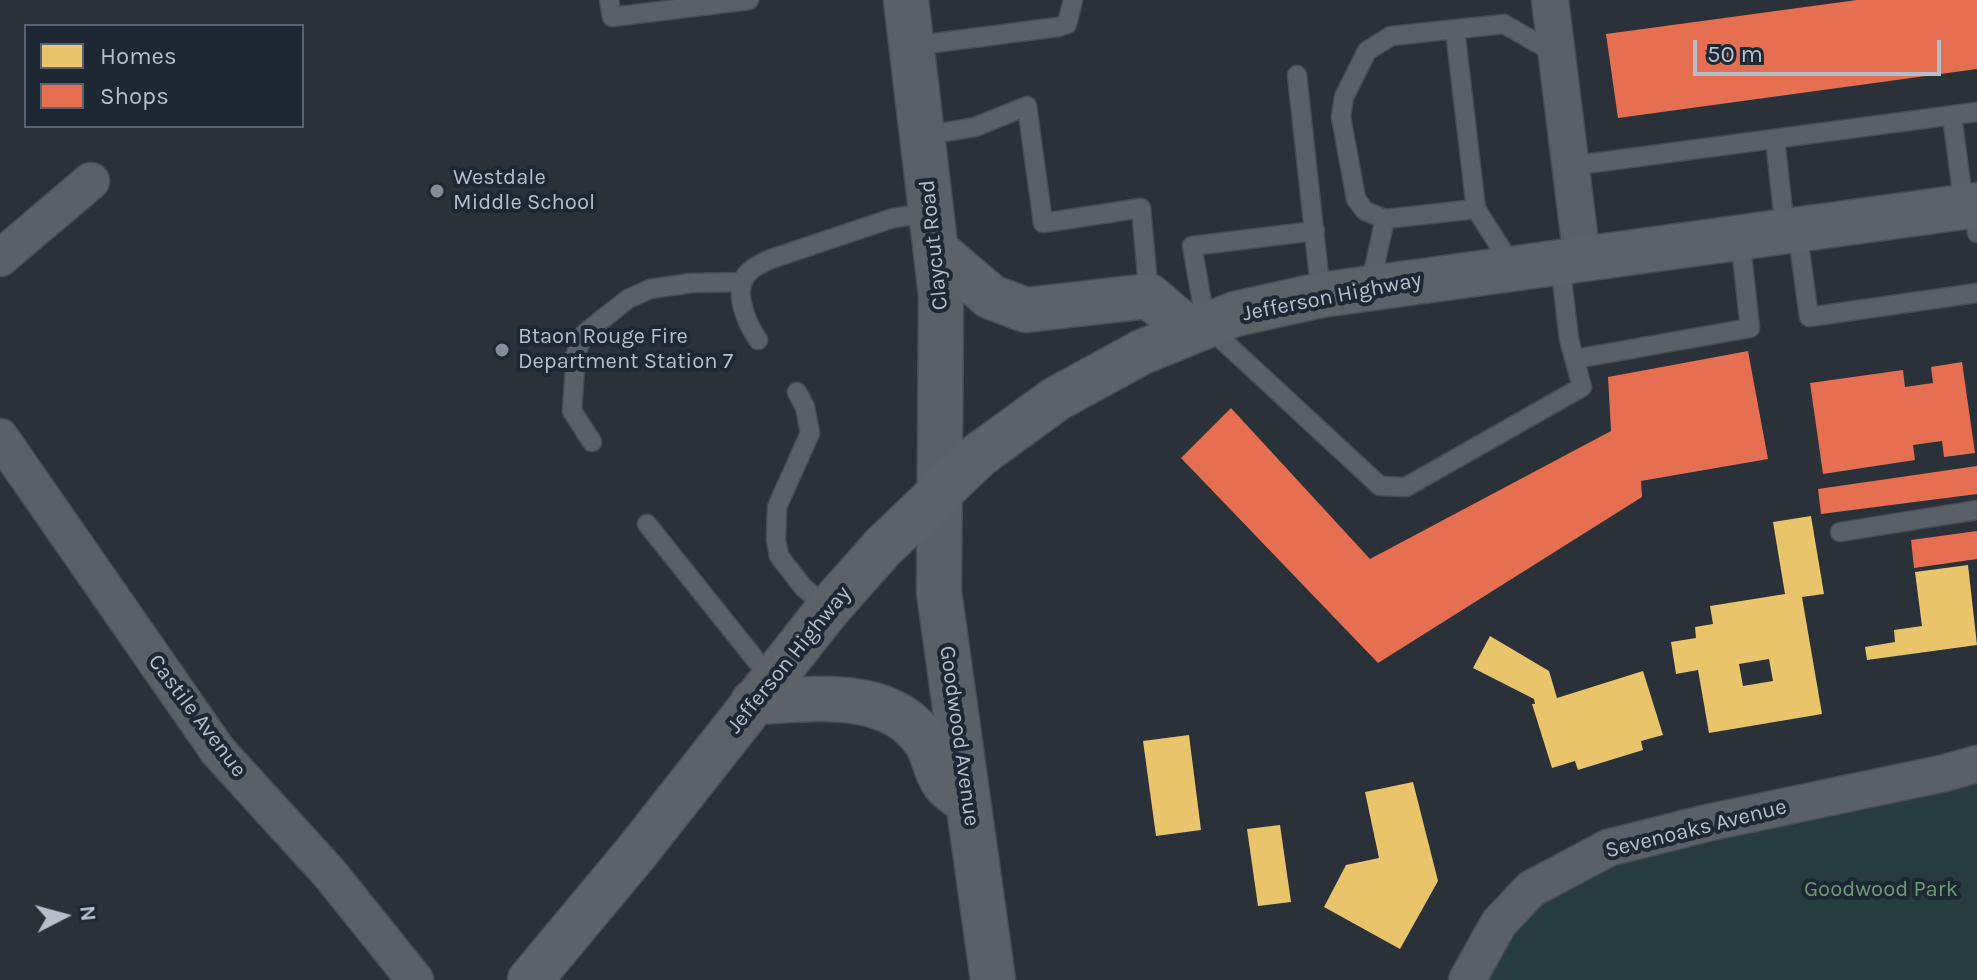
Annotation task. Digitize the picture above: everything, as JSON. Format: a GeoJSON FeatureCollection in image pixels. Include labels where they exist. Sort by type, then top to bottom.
{"type":"FeatureCollection","features":[{"type":"Feature","properties":{"kind":"main road","name":"Jefferson Highway"},"geometry":{"type":"LineString","coordinates":[[530,980],[635,854],[828,609],[883,547],[979,455],[1056,399],[1142,352],[1235,314],[1370,286],[1791,229],[1973,212]]}},
{"type":"Feature","properties":{"kind":"main road"},"geometry":{"type":"LineString","coordinates":[[935,231],[991,297],[1026,310],[1149,296],[1198,328]]}},
{"type":"Feature","properties":{"kind":"main road"},"geometry":{"type":"LineString","coordinates":[[762,690],[870,704],[909,722],[927,743],[944,783],[968,803]]}},
{"type":"Feature","properties":{"kind":"street","name":"Claycut Road"},"geometry":{"type":"LineString","coordinates":[[906,0],[935,231],[942,344],[938,491]]}},
{"type":"Feature","properties":{"kind":"street"},"geometry":{"type":"LineString","coordinates":[[1550,0],[1570,166],[1571,261]]}},
{"type":"Feature","properties":{"kind":"street"},"geometry":{"type":"LineString","coordinates":[[0,258],[91,181]]}},
{"type":"Feature","properties":{"kind":"street","name":"Castile Avenue"},"geometry":{"type":"LineString","coordinates":[[0,437],[218,751],[330,874],[415,980]]}},
{"type":"Feature","properties":{"kind":"street","name":"Goodwood Avenue"},"geometry":{"type":"LineString","coordinates":[[938,491],[939,592],[993,980]]}},
{"type":"Feature","properties":{"kind":"street","name":"Sevenoaks Avenue"},"geometry":{"type":"LineString","coordinates":[[1467,980],[1499,923],[1531,889],[1608,848],[1707,823],[1977,764]]}},
{"type":"Feature","properties":{"kind":"lane"},"geometry":{"type":"LineString","coordinates":[[609,0],[612,17],[749,0]]}},
{"type":"Feature","properties":{"kind":"lane"},"geometry":{"type":"LineString","coordinates":[[911,46],[1058,27],[1067,24],[1073,0]]}},
{"type":"Feature","properties":{"kind":"lane"},"geometry":{"type":"LineString","coordinates":[[1476,209],[1385,219],[1365,211],[1356,199],[1341,117],[1344,97],[1367,51],[1391,36],[1504,24],[1556,54]]}},
{"type":"Feature","properties":{"kind":"lane"},"geometry":{"type":"LineString","coordinates":[[1455,30],[1476,209],[1513,267]]}},
{"type":"Feature","properties":{"kind":"lane"},"geometry":{"type":"LineString","coordinates":[[1297,75],[1321,295]]}},
{"type":"Feature","properties":{"kind":"lane"},"geometry":{"type":"LineString","coordinates":[[922,136],[975,127],[1027,106],[1043,223],[1141,208],[1149,296]]}},
{"type":"Feature","properties":{"kind":"lane"},"geometry":{"type":"LineString","coordinates":[[1570,166],[1977,112]]}},
{"type":"Feature","properties":{"kind":"lane"},"geometry":{"type":"LineString","coordinates":[[1952,116],[1973,212]]}},
{"type":"Feature","properties":{"kind":"lane"},"geometry":{"type":"LineString","coordinates":[[1775,139],[1809,317],[1977,293]]}},
{"type":"Feature","properties":{"kind":"lane"},"geometry":{"type":"LineString","coordinates":[[758,340],[745,320],[742,282],[750,270],[768,260],[893,218],[935,231]]}},
{"type":"Feature","properties":{"kind":"lane"},"geometry":{"type":"LineString","coordinates":[[1370,286],[1385,219]]}},
{"type":"Feature","properties":{"kind":"lane"},"geometry":{"type":"LineString","coordinates":[[1315,231],[1192,246],[1198,328],[1380,486],[1406,487],[1582,387],[1569,339],[1571,261]]}},
{"type":"Feature","properties":{"kind":"lane"},"geometry":{"type":"LineString","coordinates":[[1575,359],[1750,328],[1740,237]]}},
{"type":"Feature","properties":{"kind":"lane"},"geometry":{"type":"LineString","coordinates":[[592,442],[572,411],[576,353],[585,333],[628,299],[650,289],[691,283],[742,282]]}},
{"type":"Feature","properties":{"kind":"lane"},"geometry":{"type":"LineString","coordinates":[[797,392],[805,407],[810,433],[777,507],[776,540],[779,556],[803,587],[828,609]]}},
{"type":"Feature","properties":{"kind":"lane"},"geometry":{"type":"LineString","coordinates":[[1840,532],[1977,510]]}},
{"type":"Feature","properties":{"kind":"lane"},"geometry":{"type":"LineString","coordinates":[[647,524],[762,690]]}},
{"type":"Feature","properties":{"kind":"green space","name":"Goodwood Park"},"geometry":{"type":"Polygon","coordinates":[[[1977,778],[1977,980],[1488,980],[1526,916],[1568,880],[1604,862],[1977,778]]]}},
{"type":"Feature","properties":{"kind":"building: Homes"},"geometry":{"type":"Polygon","coordinates":[[[1811,516],[1824,594],[1802,597],[1822,714],[1709,733],[1698,670],[1676,674],[1671,642],[1696,638],[1695,627],[1713,624],[1710,606],[1785,594],[1773,522],[1811,516]],[[1769,659],[1739,664],[1743,686],[1773,681],[1769,659]]]}},
{"type":"Feature","properties":{"kind":"building: Homes"},"geometry":{"type":"Polygon","coordinates":[[[1968,565],[1977,645],[1867,660],[1865,647],[1895,642],[1894,630],[1922,626],[1915,572],[1968,565]]]}},
{"type":"Feature","properties":{"kind":"building: Homes"},"geometry":{"type":"Polygon","coordinates":[[[1490,636],[1549,671],[1557,698],[1643,671],[1663,735],[1641,741],[1643,750],[1578,770],[1575,761],[1552,768],[1532,704],[1535,704],[1534,699],[1473,668],[1490,636]]]}},
{"type":"Feature","properties":{"kind":"building: Homes"},"geometry":{"type":"Polygon","coordinates":[[[1189,735],[1201,830],[1156,836],[1143,741],[1189,735]]]}},
{"type":"Feature","properties":{"kind":"building: Homes"},"geometry":{"type":"Polygon","coordinates":[[[1413,782],[1438,881],[1400,949],[1324,907],[1346,865],[1379,858],[1365,792],[1413,782]]]}},
{"type":"Feature","properties":{"kind":"building: Homes"},"geometry":{"type":"Polygon","coordinates":[[[1280,825],[1291,902],[1258,906],[1247,829],[1280,825]]]}},
{"type":"Feature","properties":{"kind":"building: Shops"},"geometry":{"type":"Polygon","coordinates":[[[1857,0],[1977,0],[1977,69],[1618,118],[1606,34],[1857,0]]]}},
{"type":"Feature","properties":{"kind":"building: Shops"},"geometry":{"type":"Polygon","coordinates":[[[1748,351],[1768,459],[1641,481],[1642,497],[1378,663],[1181,458],[1231,408],[1370,559],[1611,431],[1608,377],[1748,351]]]}},
{"type":"Feature","properties":{"kind":"building: Shops"},"geometry":{"type":"Polygon","coordinates":[[[1962,362],[1975,453],[1944,457],[1942,441],[1913,445],[1915,460],[1823,474],[1810,383],[1903,370],[1905,387],[1933,383],[1931,367],[1962,362]]]}},
{"type":"Feature","properties":{"kind":"building: Shops"},"geometry":{"type":"Polygon","coordinates":[[[1977,466],[1977,494],[1821,514],[1818,489],[1977,466]]]}},
{"type":"Feature","properties":{"kind":"building: Shops"},"geometry":{"type":"Polygon","coordinates":[[[1977,531],[1977,559],[1914,568],[1911,540],[1977,531]]]}},
{"type":"Feature","properties":{"kind":"place","name":"Westdale Middle School"},"geometry":{"type":"Point","coordinates":[437,191]}},
{"type":"Feature","properties":{"kind":"place","name":"Btaon Rouge Fire Department Station 7"},"geometry":{"type":"Point","coordinates":[502,350]}}]}
